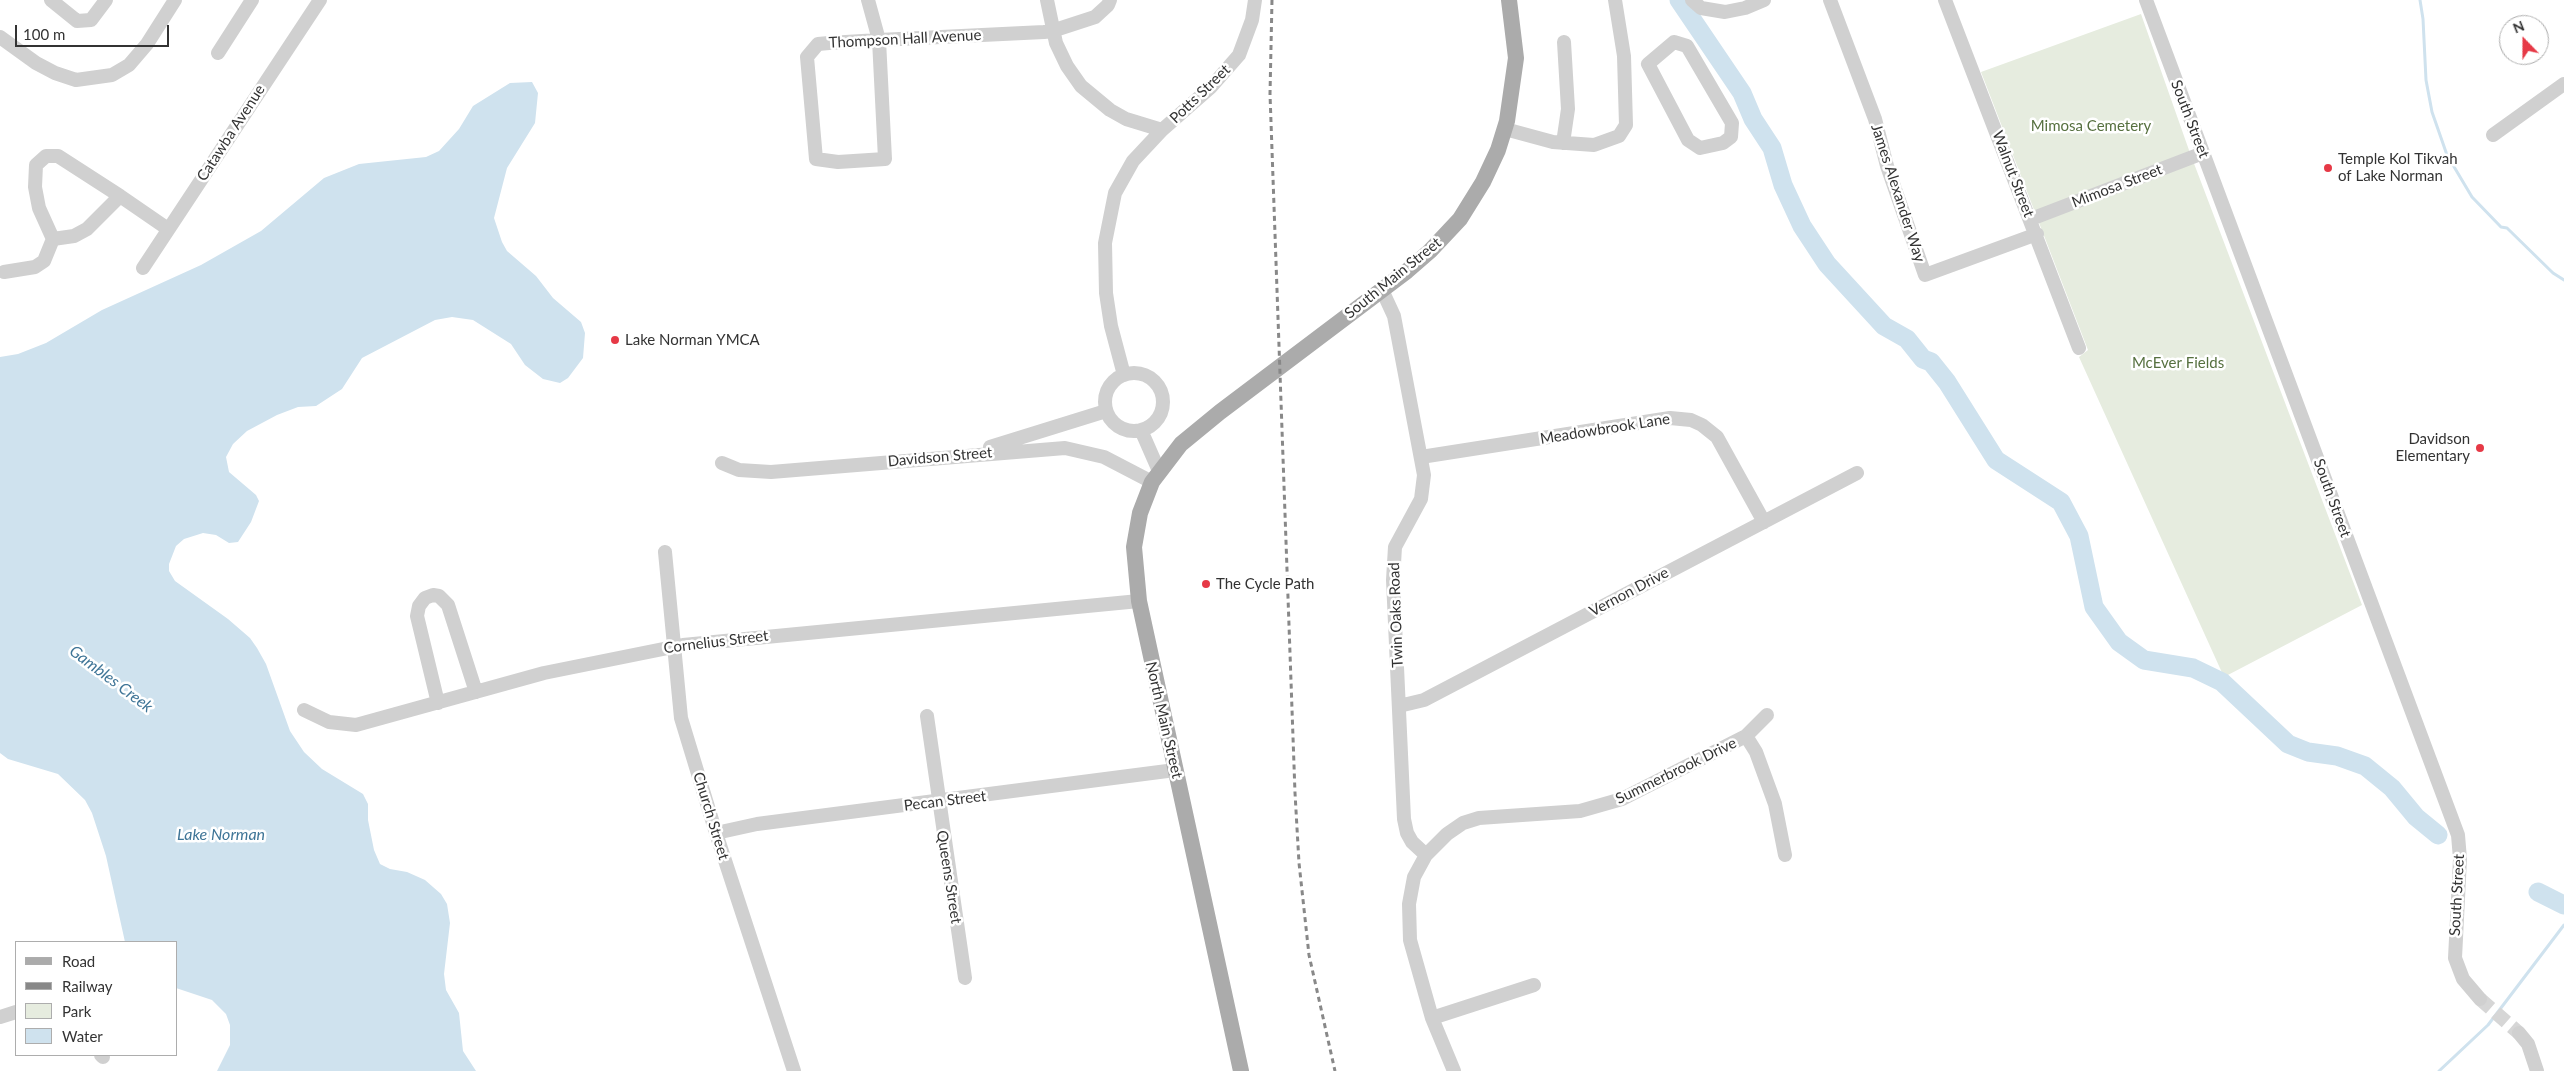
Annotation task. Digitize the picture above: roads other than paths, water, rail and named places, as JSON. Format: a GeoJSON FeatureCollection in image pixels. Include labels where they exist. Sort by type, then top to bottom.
{"type":"FeatureCollection","features":[{"type":"Feature","properties":{"kind":"main road","name":"South Main Street"},"geometry":{"type":"LineString","coordinates":[[1234,401],[1382,290],[1430,251],[1460,219],[1483,182],[1505,129],[1514,88],[1516,58],[1509,0]]}},
{"type":"Feature","properties":{"kind":"main road","name":"North Main Street"},"geometry":{"type":"LineString","coordinates":[[1234,401],[1181,444],[1155,476],[1140,513],[1134,547],[1139,601],[1241,1071]]}},
{"type":"Feature","properties":{"kind":"street"},"geometry":{"type":"LineString","coordinates":[[51,0],[76,21],[91,20],[106,0]]}},
{"type":"Feature","properties":{"kind":"street"},"geometry":{"type":"LineString","coordinates":[[0,37],[36,63],[54,73],[76,80],[108,76],[129,65],[147,44],[175,0]]}},
{"type":"Feature","properties":{"kind":"street"},"geometry":{"type":"LineString","coordinates":[[218,53],[252,0]]}},
{"type":"Feature","properties":{"kind":"street","name":"Catawba Avenue"},"geometry":{"type":"LineString","coordinates":[[143,268],[320,0]]}},
{"type":"Feature","properties":{"kind":"street"},"geometry":{"type":"LineString","coordinates":[[868,0],[879,40]]}},
{"type":"Feature","properties":{"kind":"street"},"geometry":{"type":"LineString","coordinates":[[1047,0],[1052,31],[1067,66],[1090,95],[1126,119],[1162,130]]}},
{"type":"Feature","properties":{"kind":"street","name":"Thompson Hall Avenue"},"geometry":{"type":"LineString","coordinates":[[879,40],[885,159],[838,162],[816,159],[807,57],[818,44],[879,40],[1052,31],[1095,17],[1108,5],[1110,0]]}},
{"type":"Feature","properties":{"kind":"street","name":"Potts Street"},"geometry":{"type":"LineString","coordinates":[[1124,375],[1111,326],[1106,293],[1105,243],[1115,194],[1133,161],[1162,130],[1211,87],[1239,55],[1252,20],[1255,0]]}},
{"type":"Feature","properties":{"kind":"street"},"geometry":{"type":"LineString","coordinates":[[1505,129],[1527,136],[1563,143],[1594,144],[1620,136],[1626,125],[1624,66],[1621,32],[1615,0]]}},
{"type":"Feature","properties":{"kind":"street"},"geometry":{"type":"LineString","coordinates":[[1692,0],[1701,8],[1725,12],[1745,8],[1764,0]]}},
{"type":"Feature","properties":{"kind":"street","name":"James Alexander Way"},"geometry":{"type":"LineString","coordinates":[[1830,0],[1877,127],[1887,166],[1925,275],[2037,234]]}},
{"type":"Feature","properties":{"kind":"street","name":"Walnut Street"},"geometry":{"type":"LineString","coordinates":[[1945,0],[2037,234],[2079,348]]}},
{"type":"Feature","properties":{"kind":"street","name":"South Street"},"geometry":{"type":"LineString","coordinates":[[2146,0],[2458,835],[2460,859],[2455,958],[2463,979],[2480,999]]}},
{"type":"Feature","properties":{"kind":"street"},"geometry":{"type":"LineString","coordinates":[[1563,143],[1568,94],[1564,42]]}},
{"type":"Feature","properties":{"kind":"street"},"geometry":{"type":"LineString","coordinates":[[1624,66],[1648,64],[1674,42],[1688,46],[1732,122],[1731,137],[1723,143],[1700,148],[1688,140],[1648,64]]}},
{"type":"Feature","properties":{"kind":"street"},"geometry":{"type":"LineString","coordinates":[[2494,135],[2564,84]]}},
{"type":"Feature","properties":{"kind":"street","name":"Mimosa Street"},"geometry":{"type":"LineString","coordinates":[[2031,219],[2203,153]]}},
{"type":"Feature","properties":{"kind":"street"},"geometry":{"type":"LineString","coordinates":[[53,239],[43,220],[34,187],[34,172],[40,160],[52,154],[120,196],[168,229]]}},
{"type":"Feature","properties":{"kind":"street"},"geometry":{"type":"LineString","coordinates":[[53,239],[74,236],[87,229],[120,196]]}},
{"type":"Feature","properties":{"kind":"street"},"geometry":{"type":"LineString","coordinates":[[4,272],[35,267],[44,261],[53,239]]}},
{"type":"Feature","properties":{"kind":"street","name":"Twin Oaks Road"},"geometry":{"type":"LineString","coordinates":[[1382,290],[1394,316],[1424,475],[1421,499],[1397,540],[1394,555],[1404,819],[1407,833],[1412,842],[1426,855]]}},
{"type":"Feature","properties":{"kind":"street"},"geometry":{"type":"LineString","coordinates":[[1135,373],[1147,376],[1156,383],[1162,394],[1163,405],[1159,416],[1151,425],[1141,430],[1132,431],[1116,425],[1106,411],[1105,400],[1108,390],[1114,381],[1124,375],[1135,373]]}},
{"type":"Feature","properties":{"kind":"street"},"geometry":{"type":"LineString","coordinates":[[963,455],[1106,411]]}},
{"type":"Feature","properties":{"kind":"street","name":"Meadowbrook Lane"},"geometry":{"type":"LineString","coordinates":[[1421,457],[1670,418],[1691,420],[1702,424],[1717,437],[1764,522]]}},
{"type":"Feature","properties":{"kind":"street"},"geometry":{"type":"LineString","coordinates":[[1141,430],[1155,476]]}},
{"type":"Feature","properties":{"kind":"street","name":"Davidson Street"},"geometry":{"type":"LineString","coordinates":[[722,464],[739,470],[771,472],[1065,448],[1082,450],[1155,476]]}},
{"type":"Feature","properties":{"kind":"street","name":"Vernon Drive"},"geometry":{"type":"LineString","coordinates":[[1399,706],[1424,700],[1857,473]]}},
{"type":"Feature","properties":{"kind":"street","name":"Church Street"},"geometry":{"type":"LineString","coordinates":[[665,552],[681,718],[794,1071]]}},
{"type":"Feature","properties":{"kind":"street"},"geometry":{"type":"LineString","coordinates":[[438,703],[417,616],[419,606],[425,598],[433,595],[439,596],[448,605],[476,692]]}},
{"type":"Feature","properties":{"kind":"street","name":"Cornelius Street"},"geometry":{"type":"LineString","coordinates":[[304,710],[329,722],[356,725],[554,671],[674,647],[752,637],[1139,601]]}},
{"type":"Feature","properties":{"kind":"street","name":"Summerbrook Drive"},"geometry":{"type":"LineString","coordinates":[[1454,1071],[1432,1018],[1416,966],[1409,924],[1409,904],[1414,877],[1426,855],[1447,834],[1463,824],[1498,816],[1558,814],[1602,806],[1644,789],[1746,736],[1767,715]]}},
{"type":"Feature","properties":{"kind":"street","name":"Queens Street"},"geometry":{"type":"LineString","coordinates":[[927,716],[965,978]]}},
{"type":"Feature","properties":{"kind":"street"},"geometry":{"type":"LineString","coordinates":[[1746,736],[1756,752],[1775,804],[1785,854]]}},
{"type":"Feature","properties":{"kind":"street","name":"Pecan Street"},"geometry":{"type":"LineString","coordinates":[[716,832],[758,824],[1175,770]]}},
{"type":"Feature","properties":{"kind":"street"},"geometry":{"type":"LineString","coordinates":[[1432,1018],[1534,985]]}},
{"type":"Feature","properties":{"kind":"street"},"geometry":{"type":"LineString","coordinates":[[0,1018],[15,1012]]}},
{"type":"Feature","properties":{"kind":"street"},"geometry":{"type":"LineString","coordinates":[[2519,1033],[2528,1044],[2537,1071]]}},
{"type":"Feature","properties":{"kind":"water","name":"Lake Norman"},"geometry":{"type":"Polygon","coordinates":[[[532,82],[538,93],[535,123],[507,168],[494,218],[507,251],[536,276],[553,298],[581,322],[585,333],[583,358],[568,378],[560,383],[543,379],[525,365],[511,344],[473,320],[452,317],[435,320],[362,358],[342,389],[316,406],[298,407],[277,415],[247,431],[233,444],[226,457],[229,472],[256,495],[259,501],[251,522],[238,542],[229,543],[216,535],[203,533],[184,539],[176,546],[169,564],[169,571],[175,581],[228,619],[250,638],[266,664],[290,731],[304,752],[322,769],[363,794],[368,804],[368,820],[374,850],[380,864],[390,869],[407,872],[425,880],[441,894],[447,904],[450,923],[444,974],[446,990],[459,1013],[463,1051],[476,1071],[217,1071],[230,1045],[230,1025],[226,1014],[212,1000],[178,989],[178,941],[125,941],[106,856],[92,813],[85,800],[58,774],[8,759],[0,753],[0,357],[18,354],[46,343],[102,310],[201,265],[261,231],[324,178],[359,164],[426,157],[439,151],[459,129],[473,106],[510,83],[532,82]]]}},
{"type":"Feature","properties":{"kind":"waterway"},"geometry":{"type":"LineString","coordinates":[[1679,0],[1742,93],[1753,119],[1772,148],[1783,185],[1802,226],[1827,264],[1884,326],[1907,339],[1923,359],[1931,362],[1947,382],[1996,460],[2061,502],[2079,536],[2094,607],[2119,642],[2144,660],[2193,668],[2222,682],[2288,744],[2308,752],[2337,756],[2365,766],[2392,788],[2416,817],[2438,835]]}},
{"type":"Feature","properties":{"kind":"waterway"},"geometry":{"type":"LineString","coordinates":[[2420,0],[2423,19],[2426,80],[2432,112],[2447,155],[2472,197],[2501,227],[2507,228],[2553,273],[2564,280]]}},
{"type":"Feature","properties":{"kind":"waterway"},"geometry":{"type":"LineString","coordinates":[[2538,892],[2564,905]]}},
{"type":"Feature","properties":{"kind":"waterway"},"geometry":{"type":"LineString","coordinates":[[2439,1071],[2488,1025],[2564,925]]}},
{"type":"Feature","properties":{"kind":"tunnel"},"geometry":{"type":"LineString","coordinates":[[2480,999],[2519,1033]]}},
{"type":"Feature","properties":{"kind":"railway"},"geometry":{"type":"LineString","coordinates":[[1272,0],[1270,94],[1299,863],[1309,955],[1335,1071]]}},
{"type":"Feature","properties":{"kind":"place","name":"Temple Kol Tikvah of Lake Norman"},"geometry":{"type":"Point","coordinates":[2328,168]}},
{"type":"Feature","properties":{"kind":"place","name":"Lake Norman YMCA"},"geometry":{"type":"Point","coordinates":[615,340]}},
{"type":"Feature","properties":{"kind":"place","name":"Davidson Elementary"},"geometry":{"type":"Point","coordinates":[2480,448]}},
{"type":"Feature","properties":{"kind":"place","name":"The Cycle Path"},"geometry":{"type":"Point","coordinates":[1206,584]}},
{"type":"Feature","properties":{"kind":"park label","name":"Mimosa Cemetery"},"geometry":{"type":"Point","coordinates":[2091,126]}},
{"type":"Feature","properties":{"kind":"park label","name":"McEver Fields"},"geometry":{"type":"Point","coordinates":[2178,363]}},
{"type":"Feature","properties":{"kind":"water label","name":"Gambles Creek"},"geometry":{"type":"Point","coordinates":[111,679]}}]}
